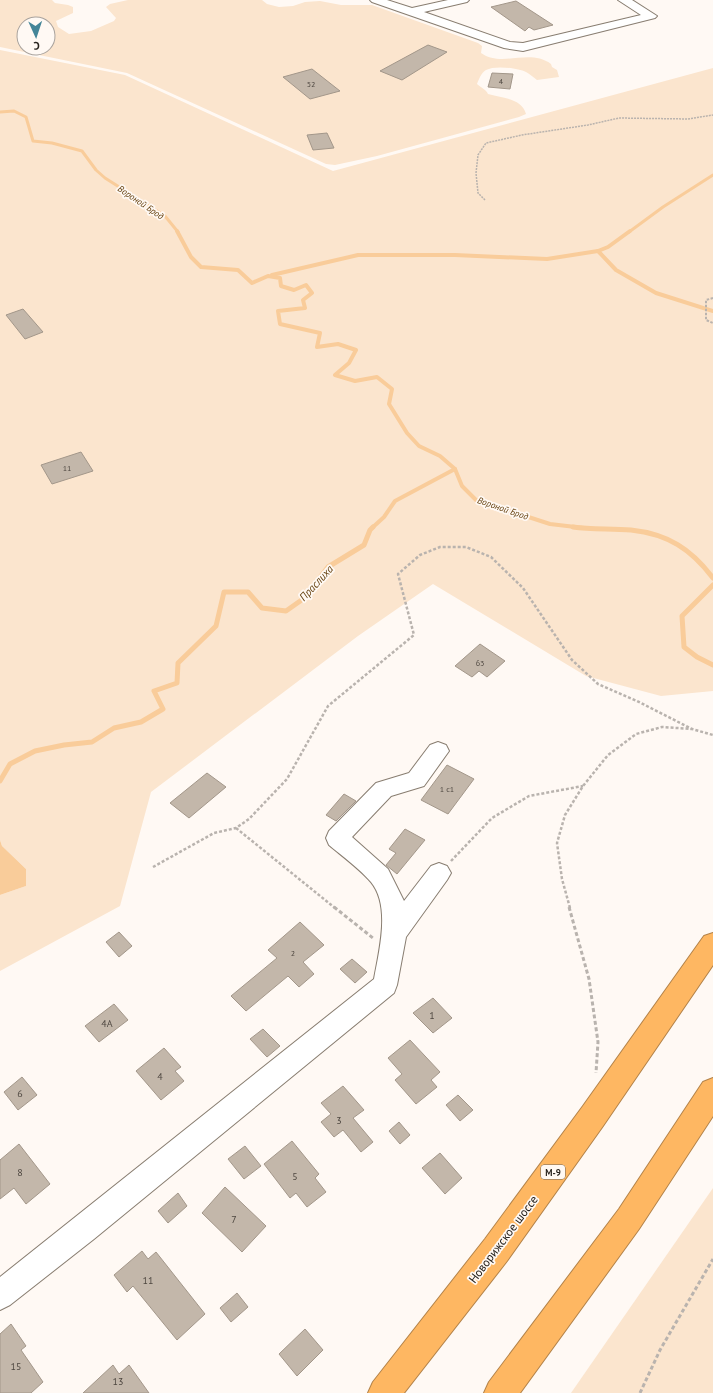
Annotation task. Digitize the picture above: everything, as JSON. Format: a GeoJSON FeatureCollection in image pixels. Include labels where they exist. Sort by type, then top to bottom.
{"type":"FeatureCollection","features":[{"type":"Feature","properties":{"kind":"highway","name":"Новорижское шоссе"},"geometry":{"type":"LineString","coordinates":[[384,1393],[496,1250],[593,1116],[713,944]]}},
{"type":"Feature","properties":{"kind":"highway"},"geometry":{"type":"LineString","coordinates":[[500,1393],[629,1219],[713,1091]]}},
{"type":"Feature","properties":{"kind":"street"},"geometry":{"type":"LineString","coordinates":[[376,0],[508,45],[523,47],[651,16],[624,0]]}},
{"type":"Feature","properties":{"kind":"street"},"geometry":{"type":"LineString","coordinates":[[411,12],[463,0]]}},
{"type":"Feature","properties":{"kind":"street"},"geometry":{"type":"LineString","coordinates":[[0,1295],[84,1229],[385,985],[392,943],[392,902],[380,876],[337,838],[384,789],[416,780],[438,751]]}},
{"type":"Feature","properties":{"kind":"street"},"geometry":{"type":"LineString","coordinates":[[392,943],[439,873]]}},
{"type":"Feature","properties":{"kind":"path"},"geometry":{"type":"LineString","coordinates":[[485,200],[478,193],[476,173],[478,155],[486,143],[522,135],[588,126],[619,118],[688,119],[713,115]]}},
{"type":"Feature","properties":{"kind":"path"},"geometry":{"type":"LineString","coordinates":[[713,298],[706,300],[705,309],[706,320],[713,323]]}},
{"type":"Feature","properties":{"kind":"path"},"geometry":{"type":"LineString","coordinates":[[153,867],[214,833],[236,828],[249,819],[287,779],[328,706],[414,635],[398,574],[420,555],[440,547],[466,546],[491,557],[523,588],[572,660],[598,684],[637,701],[692,729],[713,735]]}},
{"type":"Feature","properties":{"kind":"path"},"geometry":{"type":"LineString","coordinates":[[595,1079],[598,1042],[589,979],[562,879],[557,843],[565,815],[584,786],[608,755],[636,734],[662,727],[692,729]]}},
{"type":"Feature","properties":{"kind":"path"},"geometry":{"type":"LineString","coordinates":[[439,873],[492,818],[517,803],[529,796],[584,786]]}},
{"type":"Feature","properties":{"kind":"path"},"geometry":{"type":"LineString","coordinates":[[236,828],[392,943]]}},
{"type":"Feature","properties":{"kind":"path"},"geometry":{"type":"LineString","coordinates":[[640,1393],[660,1350],[713,1260]]}},
{"type":"Feature","properties":{"kind":"shaded area"},"geometry":{"type":"Polygon","coordinates":[[[0,0],[52,0],[55,3],[73,7],[73,13],[56,21],[56,16],[16,16],[16,50],[0,47],[0,0]]]}},
{"type":"Feature","properties":{"kind":"shaded area"},"geometry":{"type":"Polygon","coordinates":[[[128,0],[262,0],[267,4],[279,7],[320,1],[341,5],[372,5],[478,43],[482,46],[481,53],[489,57],[507,59],[525,57],[543,60],[551,64],[552,67],[557,70],[559,77],[537,80],[526,72],[517,69],[500,67],[490,68],[481,74],[477,84],[488,94],[516,102],[524,109],[526,114],[377,156],[335,165],[326,164],[127,73],[44,56],[56,56],[56,21],[58,27],[69,34],[91,31],[114,21],[116,18],[106,7],[110,4],[128,0]]]}},
{"type":"Feature","properties":{"kind":"shaded area"},"geometry":{"type":"Polygon","coordinates":[[[0,50],[16,53],[16,56],[30,56],[125,75],[333,171],[713,68],[713,691],[661,696],[586,676],[433,584],[358,636],[151,792],[120,906],[0,971],[0,895],[26,886],[26,869],[2,846],[0,840],[0,50]]]}},
{"type":"Feature","properties":{"kind":"shaded area"},"geometry":{"type":"Polygon","coordinates":[[[0,840],[2,846],[26,869],[26,886],[0,895],[0,840]]]}},
{"type":"Feature","properties":{"kind":"shaded area"},"geometry":{"type":"Polygon","coordinates":[[[713,1188],[713,1393],[571,1393],[713,1188]]]}},
{"type":"Feature","properties":{"kind":"building"},"geometry":{"type":"Polygon","coordinates":[[[516,1],[553,25],[534,30],[529,27],[525,31],[491,7],[516,1]]]}},
{"type":"Feature","properties":{"kind":"building"},"geometry":{"type":"Polygon","coordinates":[[[428,45],[447,52],[402,80],[380,71],[428,45]]]}},
{"type":"Feature","properties":{"kind":"building"},"geometry":{"type":"Polygon","coordinates":[[[312,69],[340,91],[310,99],[283,77],[312,69]]]}},
{"type":"Feature","properties":{"kind":"building"},"geometry":{"type":"Polygon","coordinates":[[[492,73],[513,74],[510,89],[488,87],[492,73]]]}},
{"type":"Feature","properties":{"kind":"building"},"geometry":{"type":"Polygon","coordinates":[[[327,133],[334,148],[313,150],[307,135],[327,133]]]}},
{"type":"Feature","properties":{"kind":"building"},"geometry":{"type":"Polygon","coordinates":[[[23,309],[43,332],[25,339],[6,315],[23,309]]]}},
{"type":"Feature","properties":{"kind":"building"},"geometry":{"type":"Polygon","coordinates":[[[81,452],[93,471],[52,484],[41,465],[81,452]]]}},
{"type":"Feature","properties":{"kind":"building"},"geometry":{"type":"Polygon","coordinates":[[[480,644],[505,661],[487,677],[479,671],[472,677],[455,666],[480,644]]]}},
{"type":"Feature","properties":{"kind":"building"},"geometry":{"type":"Polygon","coordinates":[[[447,765],[474,779],[448,814],[421,800],[447,765]]]}},
{"type":"Feature","properties":{"kind":"building"},"geometry":{"type":"Polygon","coordinates":[[[207,773],[226,787],[189,818],[170,803],[207,773]]]}},
{"type":"Feature","properties":{"kind":"building"},"geometry":{"type":"Polygon","coordinates":[[[344,794],[356,801],[336,821],[326,815],[344,794]]]}},
{"type":"Feature","properties":{"kind":"building"},"geometry":{"type":"Polygon","coordinates":[[[405,829],[425,840],[397,874],[386,865],[396,853],[389,849],[405,829]]]}},
{"type":"Feature","properties":{"kind":"building"},"geometry":{"type":"Polygon","coordinates":[[[300,922],[324,945],[303,962],[314,974],[299,987],[288,976],[246,1011],[231,996],[277,958],[268,950],[300,922]]]}},
{"type":"Feature","properties":{"kind":"building"},"geometry":{"type":"Polygon","coordinates":[[[119,932],[132,946],[119,957],[106,942],[119,932]]]}},
{"type":"Feature","properties":{"kind":"building"},"geometry":{"type":"Polygon","coordinates":[[[352,959],[367,972],[355,983],[340,969],[352,959]]]}},
{"type":"Feature","properties":{"kind":"building"},"geometry":{"type":"Polygon","coordinates":[[[433,998],[452,1018],[433,1033],[413,1013],[433,998]]]}},
{"type":"Feature","properties":{"kind":"building"},"geometry":{"type":"Polygon","coordinates":[[[114,1004],[128,1020],[99,1042],[85,1026],[114,1004]]]}},
{"type":"Feature","properties":{"kind":"building"},"geometry":{"type":"Polygon","coordinates":[[[263,1029],[280,1046],[267,1057],[250,1039],[263,1029]]]}},
{"type":"Feature","properties":{"kind":"building"},"geometry":{"type":"Polygon","coordinates":[[[410,1040],[440,1072],[431,1080],[437,1087],[416,1104],[395,1080],[402,1074],[388,1058],[410,1040]]]}},
{"type":"Feature","properties":{"kind":"building"},"geometry":{"type":"Polygon","coordinates":[[[164,1048],[181,1067],[175,1071],[184,1081],[161,1100],[136,1071],[164,1048]]]}},
{"type":"Feature","properties":{"kind":"building"},"geometry":{"type":"Polygon","coordinates":[[[22,1077],[37,1095],[18,1110],[4,1092],[22,1077]]]}},
{"type":"Feature","properties":{"kind":"building"},"geometry":{"type":"Polygon","coordinates":[[[343,1086],[364,1110],[353,1118],[373,1142],[361,1152],[343,1130],[334,1137],[321,1122],[331,1114],[321,1103],[343,1086]]]}},
{"type":"Feature","properties":{"kind":"building"},"geometry":{"type":"Polygon","coordinates":[[[458,1095],[473,1110],[460,1121],[446,1105],[458,1095]]]}},
{"type":"Feature","properties":{"kind":"building"},"geometry":{"type":"Polygon","coordinates":[[[399,1122],[410,1135],[400,1144],[389,1131],[399,1122]]]}},
{"type":"Feature","properties":{"kind":"building"},"geometry":{"type":"Polygon","coordinates":[[[292,1141],[319,1174],[315,1178],[326,1192],[307,1207],[296,1193],[290,1198],[264,1164],[292,1141]]]}},
{"type":"Feature","properties":{"kind":"building"},"geometry":{"type":"Polygon","coordinates":[[[19,1144],[50,1184],[26,1204],[14,1188],[0,1199],[0,1160],[19,1144]]]}},
{"type":"Feature","properties":{"kind":"building"},"geometry":{"type":"Polygon","coordinates":[[[245,1146],[261,1166],[244,1179],[228,1159],[245,1146]]]}},
{"type":"Feature","properties":{"kind":"building"},"geometry":{"type":"Polygon","coordinates":[[[440,1153],[462,1178],[445,1194],[422,1168],[440,1153]]]}},
{"type":"Feature","properties":{"kind":"building"},"geometry":{"type":"Polygon","coordinates":[[[225,1187],[266,1226],[242,1252],[202,1213],[225,1187]]]}},
{"type":"Feature","properties":{"kind":"building"},"geometry":{"type":"Polygon","coordinates":[[[178,1193],[187,1206],[168,1223],[158,1211],[178,1193]]]}},
{"type":"Feature","properties":{"kind":"building"},"geometry":{"type":"Polygon","coordinates":[[[142,1251],[148,1259],[156,1252],[205,1314],[177,1340],[133,1286],[127,1292],[114,1275],[142,1251]]]}},
{"type":"Feature","properties":{"kind":"building"},"geometry":{"type":"Polygon","coordinates":[[[237,1293],[248,1307],[231,1322],[220,1308],[237,1293]]]}},
{"type":"Feature","properties":{"kind":"building"},"geometry":{"type":"Polygon","coordinates":[[[11,1324],[26,1346],[21,1350],[43,1382],[31,1393],[0,1393],[0,1334],[11,1324]]]}},
{"type":"Feature","properties":{"kind":"building"},"geometry":{"type":"Polygon","coordinates":[[[305,1329],[323,1350],[297,1376],[279,1354],[305,1329]]]}},
{"type":"Feature","properties":{"kind":"building"},"geometry":{"type":"Polygon","coordinates":[[[113,1365],[119,1374],[129,1365],[149,1393],[83,1393],[113,1365]]]}},
{"type":"Feature","properties":{"kind":"waterway","name":"Вороной Брод"},"geometry":{"type":"LineString","coordinates":[[0,112],[14,111],[26,117],[33,141],[52,143],[82,151],[96,170],[105,178],[165,216],[178,232]]}},
{"type":"Feature","properties":{"kind":"waterway"},"geometry":{"type":"LineString","coordinates":[[629,232],[663,207],[713,175]]}},
{"type":"Feature","properties":{"kind":"waterway","name":"Вороной Брод"},"geometry":{"type":"LineString","coordinates":[[177,231],[191,257],[201,267],[238,270],[252,283],[268,276],[280,278],[281,286],[294,290],[306,285],[312,293],[303,300],[305,308],[278,311],[280,324],[320,333],[317,347],[338,344],[356,350],[349,363],[335,375],[355,381],[377,377],[392,389],[389,404],[407,433],[419,446],[440,456],[455,469]]}},
{"type":"Feature","properties":{"kind":"waterway"},"geometry":{"type":"LineString","coordinates":[[598,251],[608,247],[630,231]]}},
{"type":"Feature","properties":{"kind":"waterway"},"geometry":{"type":"LineString","coordinates":[[272,275],[358,255],[455,255],[547,259],[598,251]]}},
{"type":"Feature","properties":{"kind":"waterway"},"geometry":{"type":"LineString","coordinates":[[598,251],[616,270],[656,293],[713,311]]}},
{"type":"Feature","properties":{"kind":"waterway","name":"Праслиха"},"geometry":{"type":"LineString","coordinates":[[372,528],[384,517],[395,501],[455,469]]}},
{"type":"Feature","properties":{"kind":"waterway","name":"Вороной Брод"},"geometry":{"type":"LineString","coordinates":[[455,469],[462,486],[476,500],[550,524],[579,527]]}},
{"type":"Feature","properties":{"kind":"waterway","name":"Вороной Брод"},"geometry":{"type":"LineString","coordinates":[[573,527],[579,527]]}},
{"type":"Feature","properties":{"kind":"waterway","name":"Вороной Брод"},"geometry":{"type":"LineString","coordinates":[[579,527],[631,530],[644,532],[667,539],[687,551],[713,578]]}},
{"type":"Feature","properties":{"kind":"waterway","name":"Вороной Брод"},"geometry":{"type":"LineString","coordinates":[[579,527],[584,528]]}},
{"type":"Feature","properties":{"kind":"waterway","name":"Праслиха"},"geometry":{"type":"LineString","coordinates":[[0,781],[10,764],[35,751],[64,745],[92,742],[114,728],[141,722],[163,709],[154,691],[177,683],[178,663],[216,626],[224,592],[248,592],[262,608],[286,611],[303,599],[328,567],[364,545],[372,528]]}},
{"type":"Feature","properties":{"kind":"waterway","name":"Вороной Брод"},"geometry":{"type":"LineString","coordinates":[[713,585],[682,616],[684,647],[697,657],[713,665]]}}]}
